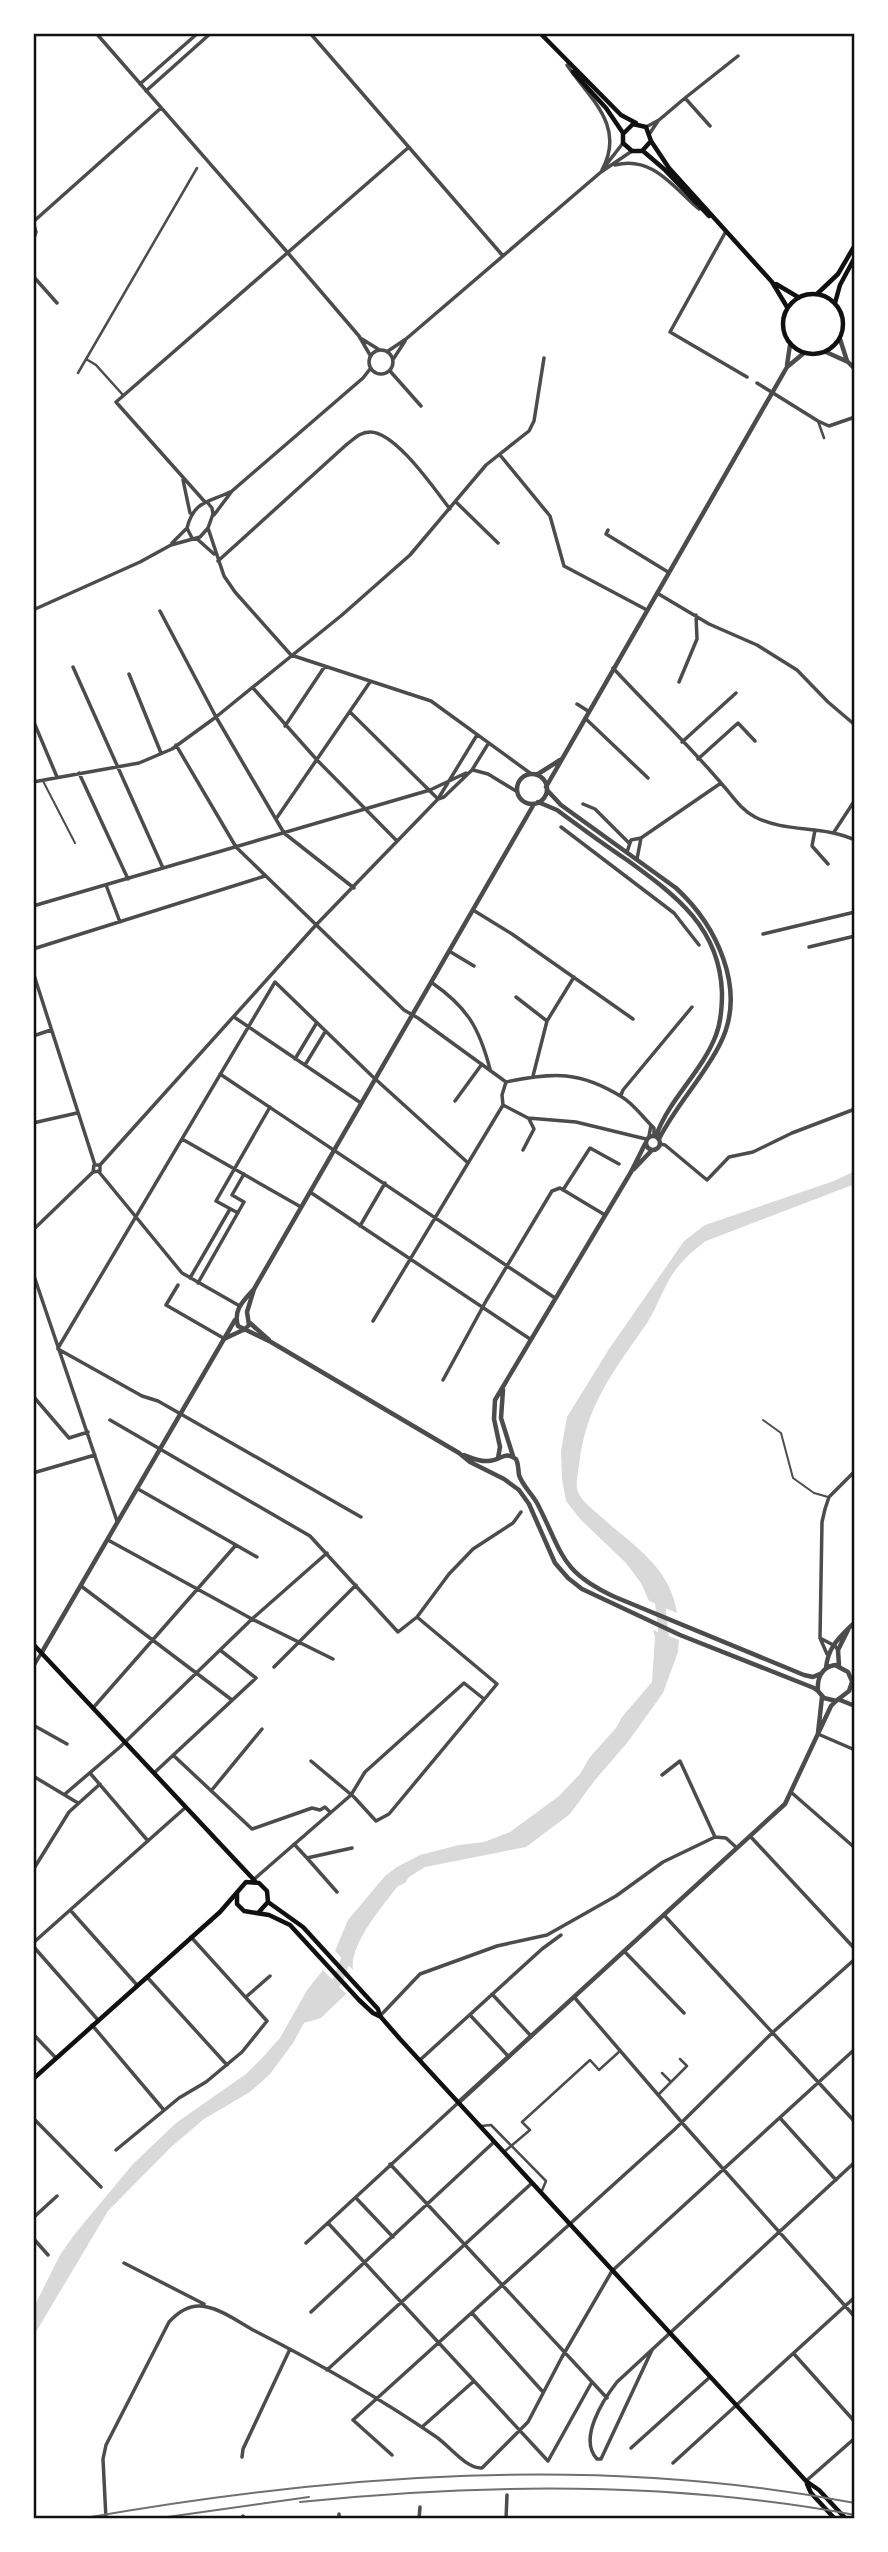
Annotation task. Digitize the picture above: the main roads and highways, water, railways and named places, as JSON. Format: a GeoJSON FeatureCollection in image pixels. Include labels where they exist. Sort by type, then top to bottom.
{"type":"FeatureCollection","features":[{"type":"Feature","properties":{"kind":"main road"},"geometry":{"type":"LineString","coordinates":[[540,33],[606,108],[623,134]]}},
{"type":"Feature","properties":{"kind":"main road"},"geometry":{"type":"LineString","coordinates":[[566,62],[621,115],[646,127],[651,141],[669,168],[772,282],[787,307]]}},
{"type":"Feature","properties":{"kind":"main road"},"geometry":{"type":"LineString","coordinates":[[638,124],[628,126],[623,134],[623,143],[632,152],[642,151],[651,141]]}},
{"type":"Feature","properties":{"kind":"main road"},"geometry":{"type":"LineString","coordinates":[[642,151],[664,169],[715,221]]}},
{"type":"Feature","properties":{"kind":"main road"},"geometry":{"type":"LineString","coordinates":[[817,294],[835,303],[843,320],[839,339],[826,352],[817,355],[804,353],[790,345],[782,326],[787,307],[798,297],[817,294],[838,274],[855,245]]}},
{"type":"Feature","properties":{"kind":"main road"},"geometry":{"type":"LineString","coordinates":[[835,303],[840,285],[855,257]]}},
{"type":"Feature","properties":{"kind":"main road"},"geometry":{"type":"LineString","coordinates":[[772,282],[798,297]]}},
{"type":"Feature","properties":{"kind":"main road"},"geometry":{"type":"LineString","coordinates":[[33,1644],[252,1881],[267,1891],[268,1902],[258,1913]]}},
{"type":"Feature","properties":{"kind":"main road"},"geometry":{"type":"LineString","coordinates":[[33,2079],[252,1881]]}},
{"type":"Feature","properties":{"kind":"main road"},"geometry":{"type":"LineString","coordinates":[[237,1892],[239,1906]]}},
{"type":"Feature","properties":{"kind":"main road"},"geometry":{"type":"LineString","coordinates":[[268,1902],[295,1920],[311,1936],[378,2009],[380,2016]]}},
{"type":"Feature","properties":{"kind":"main road"},"geometry":{"type":"LineString","coordinates":[[220,1912],[232,1906],[239,1906],[248,1913],[258,1913],[290,1925],[359,2000],[380,2016],[806,2481],[819,2490],[845,2518]]}},
{"type":"Feature","properties":{"kind":"main road"},"geometry":{"type":"LineString","coordinates":[[806,2481],[811,2493],[834,2518]]}},
{"type":"Feature","properties":{"kind":"waterway"},"geometry":{"type":"LineString","coordinates":[[657,1594],[665,1647]]}},
{"type":"Feature","properties":{"kind":"waterway"},"geometry":{"type":"LineString","coordinates":[[327,1992],[337,1982],[350,1949]]}},
{"type":"Feature","properties":{"kind":"railway"},"geometry":{"type":"LineString","coordinates":[[79,2519],[272,2491],[369,2481],[467,2476],[662,2478],[759,2488],[855,2503]]}},
{"type":"Feature","properties":{"kind":"railway"},"geometry":{"type":"LineString","coordinates":[[300,2502],[439,2491],[578,2489],[717,2496],[855,2515]]}},
{"type":"Feature","properties":{"kind":"railway"},"geometry":{"type":"LineString","coordinates":[[153,2519],[309,2497]]}}]}
